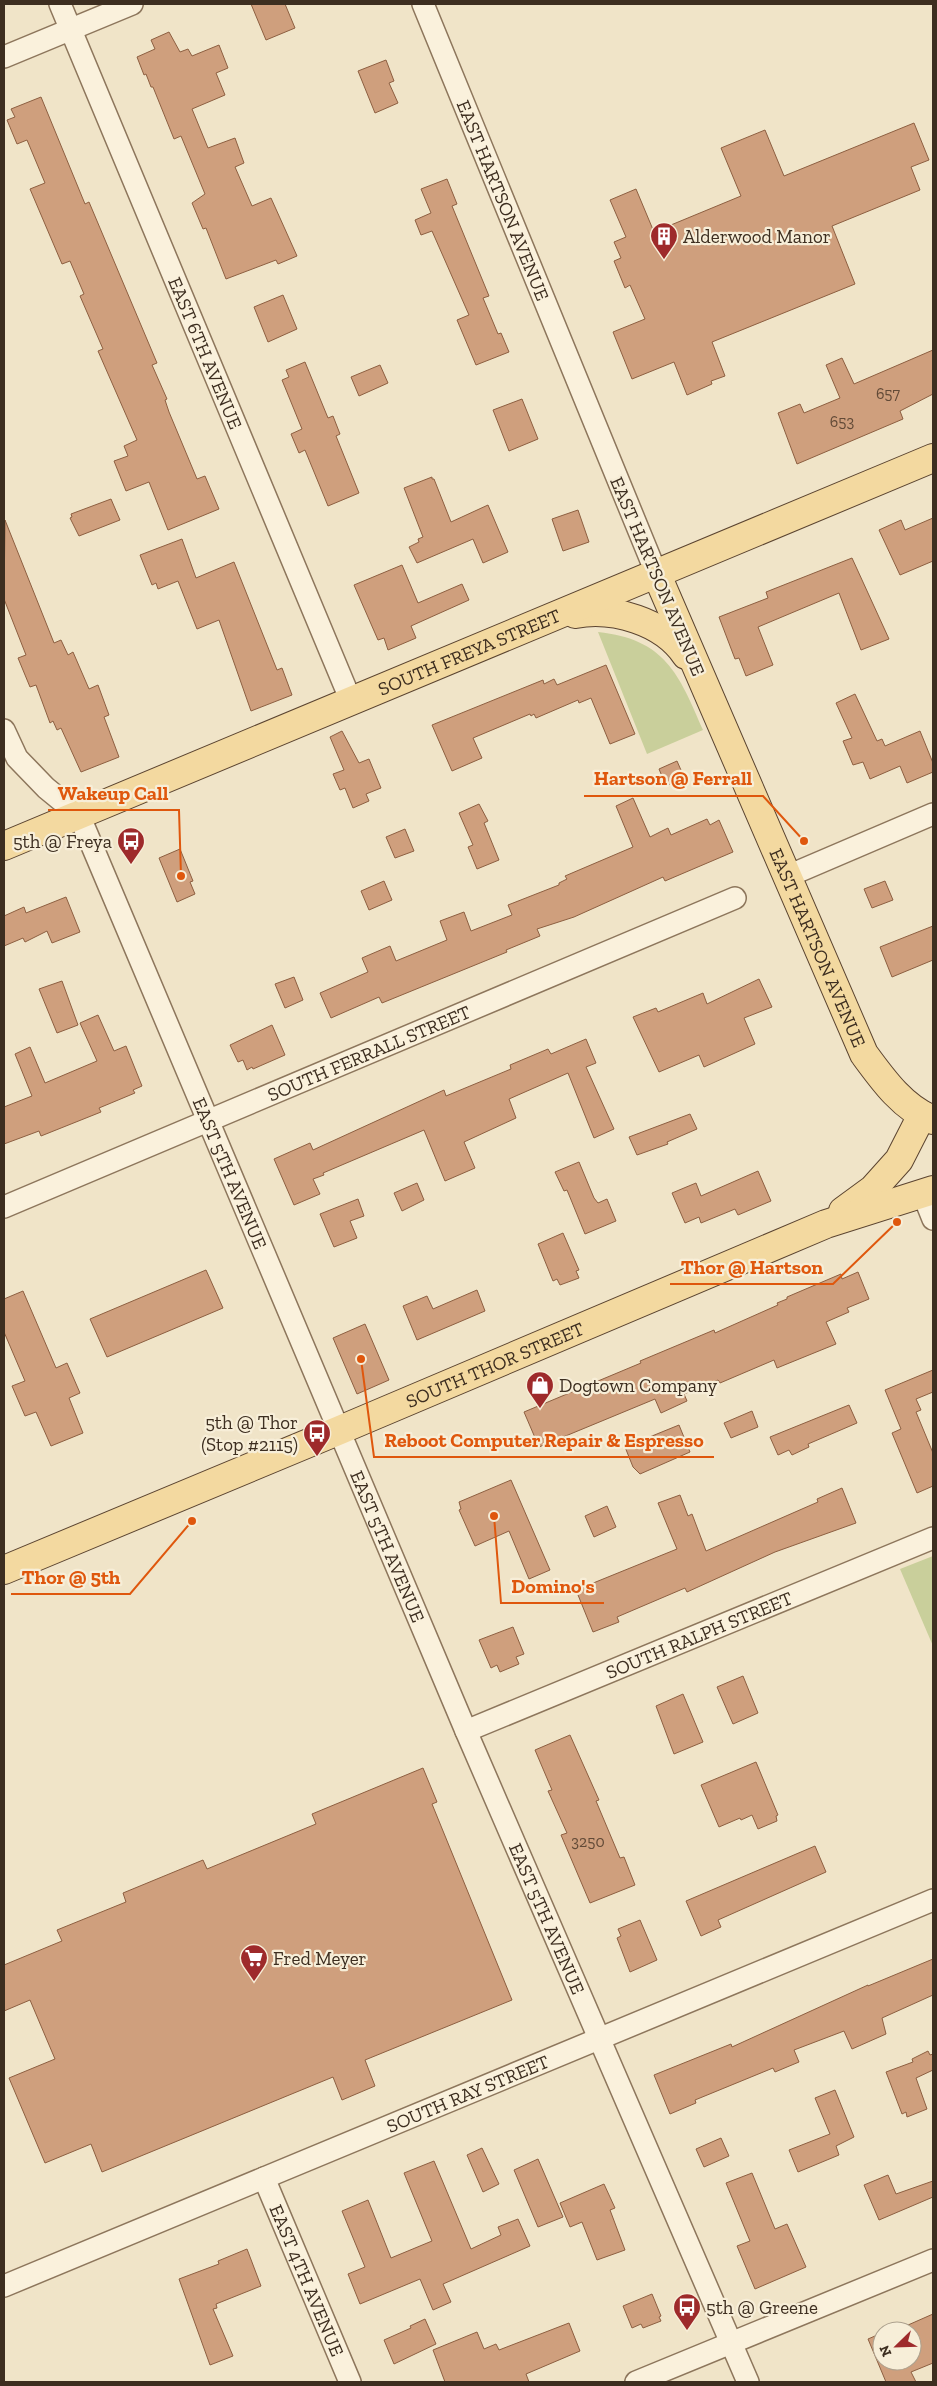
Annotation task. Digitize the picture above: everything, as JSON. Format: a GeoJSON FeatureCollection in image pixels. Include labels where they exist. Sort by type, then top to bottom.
{"type":"FeatureCollection","features":[{"type":"Feature","properties":{"kind":"main road","name":"SOUTH FREYA STREET"},"geometry":{"type":"LineString","coordinates":[[4,846],[657,575],[933,458]]}},
{"type":"Feature","properties":{"kind":"main road","name":"EAST HARTSON AVENUE"},"geometry":{"type":"LineString","coordinates":[[657,575],[864,1054],[890,1090],[928,1118]]}},
{"type":"Feature","properties":{"kind":"main road"},"geometry":{"type":"LineString","coordinates":[[545,621],[578,613],[616,614],[632,618],[652,626],[669,636],[684,651],[701,679]]}},
{"type":"Feature","properties":{"kind":"main road"},"geometry":{"type":"LineString","coordinates":[[826,1224],[873,1190],[899,1160],[928,1118]]}},
{"type":"Feature","properties":{"kind":"main road","name":"SOUTH THOR STREET"},"geometry":{"type":"LineString","coordinates":[[4,1570],[826,1224],[928,1192]]}},
{"type":"Feature","properties":{"kind":"street","name":"EAST 6TH AVENUE"},"geometry":{"type":"LineString","coordinates":[[60,4],[351,701]]}},
{"type":"Feature","properties":{"kind":"street"},"geometry":{"type":"LineString","coordinates":[[4,57],[132,4]]}},
{"type":"Feature","properties":{"kind":"street","name":"EAST HARTSON AVENUE"},"geometry":{"type":"LineString","coordinates":[[423,4],[657,575]]}},
{"type":"Feature","properties":{"kind":"street","name":"EAST 5TH AVENUE"},"geometry":{"type":"LineString","coordinates":[[4,730],[17,758],[46,788],[79,814],[466,1731],[748,2382]]}},
{"type":"Feature","properties":{"kind":"street"},"geometry":{"type":"LineString","coordinates":[[788,876],[933,814]]}},
{"type":"Feature","properties":{"kind":"street","name":"SOUTH FERRALL STREET"},"geometry":{"type":"LineString","coordinates":[[4,1207],[735,898]]}},
{"type":"Feature","properties":{"kind":"street"},"geometry":{"type":"LineString","coordinates":[[928,1192],[933,1219]]}},
{"type":"Feature","properties":{"kind":"street","name":"SOUTH RALPH STREET"},"geometry":{"type":"LineString","coordinates":[[466,1731],[933,1538]]}},
{"type":"Feature","properties":{"kind":"street","name":"SOUTH RAY STREET"},"geometry":{"type":"LineString","coordinates":[[4,2286],[933,1900]]}},
{"type":"Feature","properties":{"kind":"street","name":"EAST 4TH AVENUE"},"geometry":{"type":"LineString","coordinates":[[264,2178],[350,2382]]}},
{"type":"Feature","properties":{"kind":"street"},"geometry":{"type":"LineString","coordinates":[[636,2382],[933,2260]]}},
{"type":"Feature","properties":{"kind":"green space"},"geometry":{"type":"Polygon","coordinates":[[[598,632],[621,636],[639,642],[654,651],[667,663],[686,692],[703,730],[647,754],[598,632]]]}},
{"type":"Feature","properties":{"kind":"green space"},"geometry":{"type":"Polygon","coordinates":[[[933,1556],[933,1646],[900,1569],[933,1556]]]}},
{"type":"Feature","properties":{"kind":"building"},"geometry":{"type":"Polygon","coordinates":[[[251,4],[285,4],[295,28],[266,40],[251,4]]]}},
{"type":"Feature","properties":{"kind":"building"},"geometry":{"type":"Polygon","coordinates":[[[169,32],[180,52],[188,49],[192,56],[219,45],[228,68],[216,73],[225,95],[192,109],[208,148],[235,138],[244,163],[235,167],[252,206],[271,198],[297,256],[278,264],[276,260],[226,279],[206,228],[203,229],[192,203],[205,194],[181,136],[174,139],[153,87],[151,87],[146,74],[144,75],[137,57],[155,49],[151,40],[169,32]]]}},
{"type":"Feature","properties":{"kind":"building"},"geometry":{"type":"Polygon","coordinates":[[[386,60],[394,81],[389,83],[398,103],[375,113],[358,71],[386,60]]]}},
{"type":"Feature","properties":{"kind":"building"},"geometry":{"type":"Polygon","coordinates":[[[41,97],[85,204],[89,202],[157,363],[152,365],[197,479],[205,476],[219,509],[168,530],[149,482],[126,491],[114,461],[128,456],[124,446],[137,440],[98,351],[103,349],[80,296],[84,294],[70,261],[62,264],[30,189],[45,183],[27,140],[17,144],[7,120],[15,117],[11,109],[41,97]]]}},
{"type":"Feature","properties":{"kind":"building","name":"Alderwood Manor"},"geometry":{"type":"Polygon","coordinates":[[[914,123],[929,160],[911,167],[920,190],[832,226],[855,284],[712,342],[725,376],[711,381],[712,384],[687,395],[674,362],[632,379],[613,332],[645,319],[630,285],[625,288],[614,261],[621,258],[614,242],[626,237],[610,200],[636,189],[654,232],[741,196],[721,148],[765,130],[784,176],[914,123]]]}},
{"type":"Feature","properties":{"kind":"building"},"geometry":{"type":"Polygon","coordinates":[[[447,179],[457,204],[452,206],[489,296],[483,298],[498,334],[501,333],[509,352],[476,365],[457,320],[469,315],[432,231],[421,235],[415,220],[431,213],[421,189],[447,179]]]}},
{"type":"Feature","properties":{"kind":"building"},"geometry":{"type":"Polygon","coordinates":[[[283,295],[297,329],[268,342],[254,307],[283,295]]]}},
{"type":"Feature","properties":{"kind":"building"},"geometry":{"type":"Polygon","coordinates":[[[933,350],[933,394],[900,411],[903,419],[797,464],[778,413],[800,404],[804,413],[840,398],[826,365],[842,358],[854,384],[933,350]]]}},
{"type":"Feature","properties":{"kind":"building"},"geometry":{"type":"Polygon","coordinates":[[[305,362],[328,418],[333,416],[340,434],[336,436],[359,493],[328,506],[305,450],[299,453],[291,434],[302,429],[282,380],[289,377],[286,370],[305,362]]]}},
{"type":"Feature","properties":{"kind":"building"},"geometry":{"type":"Polygon","coordinates":[[[380,365],[388,383],[359,396],[351,377],[380,365]]]}},
{"type":"Feature","properties":{"kind":"building"},"geometry":{"type":"Polygon","coordinates":[[[522,399],[538,439],[509,451],[493,410],[522,399]]]}},
{"type":"Feature","properties":{"kind":"building"},"geometry":{"type":"Polygon","coordinates":[[[432,477],[451,522],[488,505],[508,552],[483,563],[473,539],[417,563],[409,547],[419,542],[418,539],[423,537],[404,488],[432,477]]]}},
{"type":"Feature","properties":{"kind":"building"},"geometry":{"type":"Polygon","coordinates":[[[111,499],[120,520],[79,536],[70,518],[72,517],[71,514],[111,499]]]}},
{"type":"Feature","properties":{"kind":"building"},"geometry":{"type":"Polygon","coordinates":[[[578,510],[589,542],[563,551],[552,519],[578,510]]]}},
{"type":"Feature","properties":{"kind":"building"},"geometry":{"type":"Polygon","coordinates":[[[933,518],[933,561],[900,575],[879,530],[901,520],[905,530],[933,518]]]}},
{"type":"Feature","properties":{"kind":"building"},"geometry":{"type":"Polygon","coordinates":[[[5,520],[54,643],[61,640],[68,655],[73,652],[89,689],[98,685],[109,715],[104,717],[119,757],[81,772],[61,728],[57,730],[53,721],[50,723],[36,685],[30,687],[18,658],[26,655],[4,599],[5,520]]]}},
{"type":"Feature","properties":{"kind":"building"},"geometry":{"type":"Polygon","coordinates":[[[182,539],[196,578],[234,562],[277,670],[282,668],[292,695],[251,711],[219,620],[197,629],[178,581],[158,589],[156,583],[152,585],[140,555],[182,539]]]}},
{"type":"Feature","properties":{"kind":"building"},"geometry":{"type":"Polygon","coordinates":[[[852,558],[889,639],[861,650],[839,593],[758,627],[773,665],[746,676],[739,658],[735,659],[719,617],[768,598],[766,592],[852,558]]]}},
{"type":"Feature","properties":{"kind":"building"},"geometry":{"type":"Polygon","coordinates":[[[402,565],[418,603],[462,584],[469,600],[411,626],[416,638],[388,650],[384,638],[378,640],[354,585],[402,565]]]}},
{"type":"Feature","properties":{"kind":"building"},"geometry":{"type":"Polygon","coordinates":[[[606,665],[635,734],[610,744],[591,698],[579,703],[578,700],[536,718],[534,714],[531,716],[530,714],[473,738],[482,758],[452,771],[432,725],[543,680],[544,684],[554,679],[557,685],[606,665]]]}},
{"type":"Feature","properties":{"kind":"building"},"geometry":{"type":"Polygon","coordinates":[[[855,694],[877,741],[882,739],[885,746],[920,731],[933,763],[933,772],[907,783],[900,766],[870,779],[863,762],[853,765],[843,741],[852,738],[836,703],[855,694]]]}},
{"type":"Feature","properties":{"kind":"building"},"geometry":{"type":"Polygon","coordinates":[[[342,731],[359,763],[369,759],[381,788],[366,794],[369,801],[353,808],[345,788],[340,790],[333,774],[344,770],[330,737],[342,731]]]}},
{"type":"Feature","properties":{"kind":"building"},"geometry":{"type":"Polygon","coordinates":[[[677,761],[684,777],[666,786],[659,769],[677,761]]]}},
{"type":"Feature","properties":{"kind":"building"},"geometry":{"type":"Polygon","coordinates":[[[633,798],[650,837],[668,828],[671,835],[707,819],[710,825],[719,820],[733,852],[665,881],[663,877],[574,917],[537,929],[540,936],[506,950],[507,952],[382,1003],[379,997],[331,1018],[320,993],[368,972],[362,958],[390,946],[396,961],[447,940],[440,921],[464,912],[471,931],[512,915],[508,905],[559,885],[559,883],[567,879],[565,876],[633,847],[616,806],[633,798]]]}},
{"type":"Feature","properties":{"kind":"building"},"geometry":{"type":"Polygon","coordinates":[[[479,804],[488,821],[484,823],[499,860],[477,869],[468,847],[473,845],[459,813],[479,804]]]}},
{"type":"Feature","properties":{"kind":"building"},"geometry":{"type":"Polygon","coordinates":[[[405,829],[414,851],[395,858],[386,837],[405,829]]]}},
{"type":"Feature","properties":{"kind":"building"},"geometry":{"type":"Polygon","coordinates":[[[180,849],[193,881],[190,882],[195,894],[177,902],[159,858],[180,849]]]}},
{"type":"Feature","properties":{"kind":"building"},"geometry":{"type":"Polygon","coordinates":[[[384,881],[392,900],[369,910],[361,891],[384,881]]]}},
{"type":"Feature","properties":{"kind":"building"},"geometry":{"type":"Polygon","coordinates":[[[885,881],[893,900],[872,908],[864,889],[885,881]]]}},
{"type":"Feature","properties":{"kind":"building"},"geometry":{"type":"Polygon","coordinates":[[[66,897],[80,932],[52,943],[47,931],[25,942],[23,938],[4,946],[4,916],[24,907],[26,913],[66,897]]]}},
{"type":"Feature","properties":{"kind":"building"},"geometry":{"type":"Polygon","coordinates":[[[933,926],[933,960],[892,977],[880,947],[933,926]]]}},
{"type":"Feature","properties":{"kind":"building"},"geometry":{"type":"Polygon","coordinates":[[[294,977],[303,1000],[285,1008],[275,984],[294,977]]]}},
{"type":"Feature","properties":{"kind":"building"},"geometry":{"type":"Polygon","coordinates":[[[759,979],[772,1007],[744,1018],[755,1044],[704,1067],[699,1055],[659,1072],[633,1017],[656,1008],[658,1012],[703,993],[707,1004],[759,979]]]}},
{"type":"Feature","properties":{"kind":"building"},"geometry":{"type":"Polygon","coordinates":[[[62,981],[78,1025],[57,1033],[39,989],[62,981]]]}},
{"type":"Feature","properties":{"kind":"building"},"geometry":{"type":"Polygon","coordinates":[[[98,1015],[114,1051],[126,1046],[142,1086],[133,1090],[135,1093],[99,1108],[101,1112],[41,1136],[39,1131],[4,1144],[4,1107],[32,1096],[15,1054],[30,1047],[45,1083],[97,1061],[80,1023],[98,1015]]]}},
{"type":"Feature","properties":{"kind":"building"},"geometry":{"type":"Polygon","coordinates":[[[272,1025],[285,1055],[247,1070],[243,1060],[238,1062],[230,1045],[272,1025]]]}},
{"type":"Feature","properties":{"kind":"building"},"geometry":{"type":"Polygon","coordinates":[[[586,1039],[596,1063],[586,1067],[614,1129],[594,1138],[568,1073],[509,1099],[516,1118],[464,1142],[475,1168],[445,1181],[424,1130],[323,1173],[324,1175],[313,1179],[320,1194],[294,1205],[274,1159],[310,1143],[313,1150],[444,1090],[446,1096],[511,1069],[510,1065],[548,1049],[551,1054],[586,1039]]]}},
{"type":"Feature","properties":{"kind":"building"},"geometry":{"type":"Polygon","coordinates":[[[690,1114],[697,1129],[667,1142],[668,1144],[637,1155],[629,1137],[690,1114]]]}},
{"type":"Feature","properties":{"kind":"building"},"geometry":{"type":"Polygon","coordinates":[[[579,1162],[594,1198],[598,1203],[607,1199],[616,1221],[585,1234],[567,1190],[564,1191],[555,1172],[579,1162]]]}},
{"type":"Feature","properties":{"kind":"building"},"geometry":{"type":"Polygon","coordinates":[[[758,1171],[771,1201],[738,1215],[735,1209],[701,1223],[699,1217],[685,1223],[672,1193],[696,1183],[701,1196],[758,1171]]]}},
{"type":"Feature","properties":{"kind":"building"},"geometry":{"type":"Polygon","coordinates":[[[417,1183],[424,1200],[402,1211],[394,1193],[417,1183]]]}},
{"type":"Feature","properties":{"kind":"building"},"geometry":{"type":"Polygon","coordinates":[[[358,1199],[364,1216],[350,1221],[357,1238],[334,1247],[320,1214],[358,1199]]]}},
{"type":"Feature","properties":{"kind":"building"},"geometry":{"type":"Polygon","coordinates":[[[563,1233],[579,1270],[576,1271],[579,1278],[560,1285],[557,1279],[553,1281],[538,1244],[563,1233]]]}},
{"type":"Feature","properties":{"kind":"building"},"geometry":{"type":"Polygon","coordinates":[[[206,1270],[223,1308],[107,1357],[90,1319],[206,1270]]]}},
{"type":"Feature","properties":{"kind":"building"},"geometry":{"type":"Polygon","coordinates":[[[858,1272],[869,1299],[847,1308],[849,1312],[826,1322],[836,1344],[777,1368],[774,1360],[720,1383],[718,1380],[684,1394],[687,1401],[661,1413],[655,1399],[539,1447],[524,1412],[714,1330],[715,1333],[778,1305],[777,1303],[787,1299],[787,1297],[841,1274],[842,1279],[858,1272]]]}},
{"type":"Feature","properties":{"kind":"building"},"geometry":{"type":"Polygon","coordinates":[[[477,1290],[485,1311],[417,1340],[403,1306],[427,1296],[433,1309],[477,1290]]]}},
{"type":"Feature","properties":{"kind":"building"},"geometry":{"type":"Polygon","coordinates":[[[23,1291],[56,1368],[67,1363],[80,1393],[69,1398],[83,1433],[51,1446],[36,1412],[25,1416],[12,1386],[25,1381],[4,1332],[4,1299],[23,1291]]]}},
{"type":"Feature","properties":{"kind":"building"},"geometry":{"type":"Polygon","coordinates":[[[365,1324],[389,1380],[357,1394],[333,1338],[365,1324]]]}},
{"type":"Feature","properties":{"kind":"building"},"geometry":{"type":"Polygon","coordinates":[[[933,1370],[933,1392],[916,1399],[921,1410],[916,1412],[933,1453],[933,1486],[917,1493],[892,1433],[901,1429],[885,1390],[933,1370]]]}},
{"type":"Feature","properties":{"kind":"building"},"geometry":{"type":"Polygon","coordinates":[[[849,1405],[857,1423],[808,1444],[809,1447],[792,1455],[789,1450],[778,1455],[770,1437],[849,1405]]]}},
{"type":"Feature","properties":{"kind":"building"},"geometry":{"type":"Polygon","coordinates":[[[752,1411],[758,1427],[731,1438],[724,1423],[752,1411]]]}},
{"type":"Feature","properties":{"kind":"building"},"geometry":{"type":"Polygon","coordinates":[[[679,1425],[690,1452],[640,1474],[633,1467],[625,1447],[679,1425]]]}},
{"type":"Feature","properties":{"kind":"building"},"geometry":{"type":"Polygon","coordinates":[[[511,1480],[550,1570],[529,1579],[509,1531],[475,1546],[459,1510],[461,1509],[459,1502],[511,1480]]]}},
{"type":"Feature","properties":{"kind":"building"},"geometry":{"type":"Polygon","coordinates":[[[842,1488],[856,1523],[775,1552],[687,1592],[685,1588],[617,1617],[619,1622],[593,1632],[576,1590],[677,1549],[658,1503],[680,1495],[688,1516],[692,1514],[706,1551],[818,1502],[817,1499],[842,1488]]]}},
{"type":"Feature","properties":{"kind":"building"},"geometry":{"type":"Polygon","coordinates":[[[607,1506],[616,1527],[594,1537],[585,1516],[607,1506]]]}},
{"type":"Feature","properties":{"kind":"building"},"geometry":{"type":"Polygon","coordinates":[[[513,1627],[524,1654],[516,1657],[519,1664],[500,1672],[497,1665],[491,1668],[479,1640],[513,1627]]]}},
{"type":"Feature","properties":{"kind":"building"},"geometry":{"type":"Polygon","coordinates":[[[743,1676],[758,1713],[733,1724],[717,1687],[743,1676]]]}},
{"type":"Feature","properties":{"kind":"building"},"geometry":{"type":"Polygon","coordinates":[[[683,1694],[703,1742],[674,1754],[656,1706],[683,1694]]]}},
{"type":"Feature","properties":{"kind":"building"},"geometry":{"type":"Polygon","coordinates":[[[570,1735],[599,1800],[596,1801],[620,1858],[624,1857],[635,1885],[590,1903],[561,1835],[567,1833],[548,1791],[552,1790],[535,1750],[570,1735]]]}},
{"type":"Feature","properties":{"kind":"building"},"geometry":{"type":"Polygon","coordinates":[[[756,1762],[778,1815],[776,1816],[777,1821],[758,1829],[752,1815],[719,1827],[701,1785],[756,1762]]]}},
{"type":"Feature","properties":{"kind":"building","name":"Fred Meyer"},"geometry":{"type":"Polygon","coordinates":[[[423,1768],[437,1802],[432,1804],[512,2000],[365,2060],[375,2086],[342,2100],[333,2077],[102,2172],[91,2144],[45,2163],[9,2078],[55,2059],[30,2000],[4,2011],[4,1965],[62,1941],[57,1930],[126,1902],[123,1893],[203,1860],[207,1869],[316,1824],[312,1814],[423,1768]]]}},
{"type":"Feature","properties":{"kind":"building"},"geometry":{"type":"Polygon","coordinates":[[[815,1846],[826,1872],[718,1920],[721,1927],[701,1936],[686,1901],[815,1846]]]}},
{"type":"Feature","properties":{"kind":"building"},"geometry":{"type":"Polygon","coordinates":[[[640,1920],[657,1960],[630,1972],[617,1938],[621,1936],[618,1929],[640,1920]]]}},
{"type":"Feature","properties":{"kind":"building"},"geometry":{"type":"Polygon","coordinates":[[[933,1959],[933,1995],[882,2018],[886,2034],[852,2049],[844,2031],[794,2050],[799,2062],[775,2072],[773,2068],[695,2100],[696,2103],[670,2114],[654,2075],[731,2044],[732,2047],[868,1985],[933,1959]]]}},
{"type":"Feature","properties":{"kind":"building"},"geometry":{"type":"Polygon","coordinates":[[[928,2051],[930,2055],[933,2054],[933,2070],[916,2078],[927,2109],[907,2117],[906,2112],[902,2114],[886,2072],[913,2062],[912,2059],[928,2051]]]}},
{"type":"Feature","properties":{"kind":"building"},"geometry":{"type":"Polygon","coordinates":[[[835,2090],[854,2137],[836,2146],[839,2155],[798,2172],[789,2150],[830,2134],[815,2098],[835,2090]]]}},
{"type":"Feature","properties":{"kind":"building"},"geometry":{"type":"Polygon","coordinates":[[[721,2138],[729,2156],[704,2167],[696,2149],[721,2138]]]}},
{"type":"Feature","properties":{"kind":"building"},"geometry":{"type":"Polygon","coordinates":[[[482,2148],[499,2184],[483,2192],[467,2155],[482,2148]]]}},
{"type":"Feature","properties":{"kind":"building"},"geometry":{"type":"Polygon","coordinates":[[[538,2159],[563,2217],[538,2227],[514,2170],[538,2159]]]}},
{"type":"Feature","properties":{"kind":"building"},"geometry":{"type":"Polygon","coordinates":[[[434,2161],[471,2249],[501,2235],[498,2227],[518,2219],[530,2246],[443,2284],[451,2302],[433,2310],[420,2279],[360,2304],[348,2274],[365,2267],[342,2211],[368,2200],[391,2258],[432,2241],[404,2173],[434,2161]]]}},
{"type":"Feature","properties":{"kind":"building"},"geometry":{"type":"Polygon","coordinates":[[[752,2173],[775,2229],[787,2224],[806,2267],[755,2289],[737,2246],[750,2241],[726,2183],[752,2173]]]}},
{"type":"Feature","properties":{"kind":"building"},"geometry":{"type":"Polygon","coordinates":[[[888,2175],[896,2194],[933,2181],[933,2197],[879,2220],[864,2185],[888,2175]]]}},
{"type":"Feature","properties":{"kind":"building"},"geometry":{"type":"Polygon","coordinates":[[[604,2184],[615,2208],[610,2210],[625,2250],[597,2260],[582,2222],[570,2227],[560,2203],[604,2184]]]}},
{"type":"Feature","properties":{"kind":"building"},"geometry":{"type":"Polygon","coordinates":[[[247,2249],[261,2286],[216,2304],[217,2308],[213,2309],[233,2356],[210,2365],[179,2279],[219,2264],[218,2261],[247,2249]]]}},
{"type":"Feature","properties":{"kind":"building"},"geometry":{"type":"Polygon","coordinates":[[[652,2294],[661,2316],[659,2317],[661,2321],[643,2328],[641,2324],[632,2328],[623,2306],[652,2294]]]}},
{"type":"Feature","properties":{"kind":"building"},"geometry":{"type":"Polygon","coordinates":[[[933,2314],[933,2363],[922,2368],[922,2321],[917,2321],[933,2314]]]}},
{"type":"Feature","properties":{"kind":"building"},"geometry":{"type":"Polygon","coordinates":[[[425,2319],[436,2344],[394,2364],[384,2340],[411,2328],[410,2326],[425,2319]]]}},
{"type":"Feature","properties":{"kind":"building"},"geometry":{"type":"Polygon","coordinates":[[[569,2323],[580,2351],[526,2374],[529,2382],[445,2382],[433,2350],[477,2332],[484,2349],[496,2344],[499,2350],[569,2323]]]}},
{"type":"Feature","properties":{"kind":"building"},"geometry":{"type":"Polygon","coordinates":[[[872,2337],[872,2349],[868,2339],[872,2337]]]}},
{"type":"Feature","properties":{"kind":"building"},"geometry":{"type":"Polygon","coordinates":[[[881,2371],[913,2371],[911,2372],[916,2382],[886,2382],[881,2371]]]}},
{"type":"Feature","properties":{"kind":"place","name":"Alderwood Manor"},"geometry":{"type":"Point","coordinates":[664,260]}},
{"type":"Feature","properties":{"kind":"place","name":"Hartson @ Ferrall"},"geometry":{"type":"Point","coordinates":[804,841]}},
{"type":"Feature","properties":{"kind":"place","name":"5th @ Freya"},"geometry":{"type":"Point","coordinates":[131,865]}},
{"type":"Feature","properties":{"kind":"place","name":"Wakeup Call"},"geometry":{"type":"Point","coordinates":[181,876]}},
{"type":"Feature","properties":{"kind":"place","name":"Thor @ Hartson"},"geometry":{"type":"Point","coordinates":[897,1222]}},
{"type":"Feature","properties":{"kind":"place","name":"Reboot Computer Repair & Espresso"},"geometry":{"type":"Point","coordinates":[361,1359]}},
{"type":"Feature","properties":{"kind":"place","name":"Dogtown Company"},"geometry":{"type":"Point","coordinates":[540,1409]}},
{"type":"Feature","properties":{"kind":"place","name":"5th @ Thor (Stop #2115)"},"geometry":{"type":"Point","coordinates":[317,1457]}},
{"type":"Feature","properties":{"kind":"place","name":"Domino's"},"geometry":{"type":"Point","coordinates":[494,1516]}},
{"type":"Feature","properties":{"kind":"place","name":"Thor @ 5th"},"geometry":{"type":"Point","coordinates":[192,1521]}},
{"type":"Feature","properties":{"kind":"place","name":"Fred Meyer"},"geometry":{"type":"Point","coordinates":[254,1982]}},
{"type":"Feature","properties":{"kind":"place","name":"5th @ Greene"},"geometry":{"type":"Point","coordinates":[687,2331]}}]}
